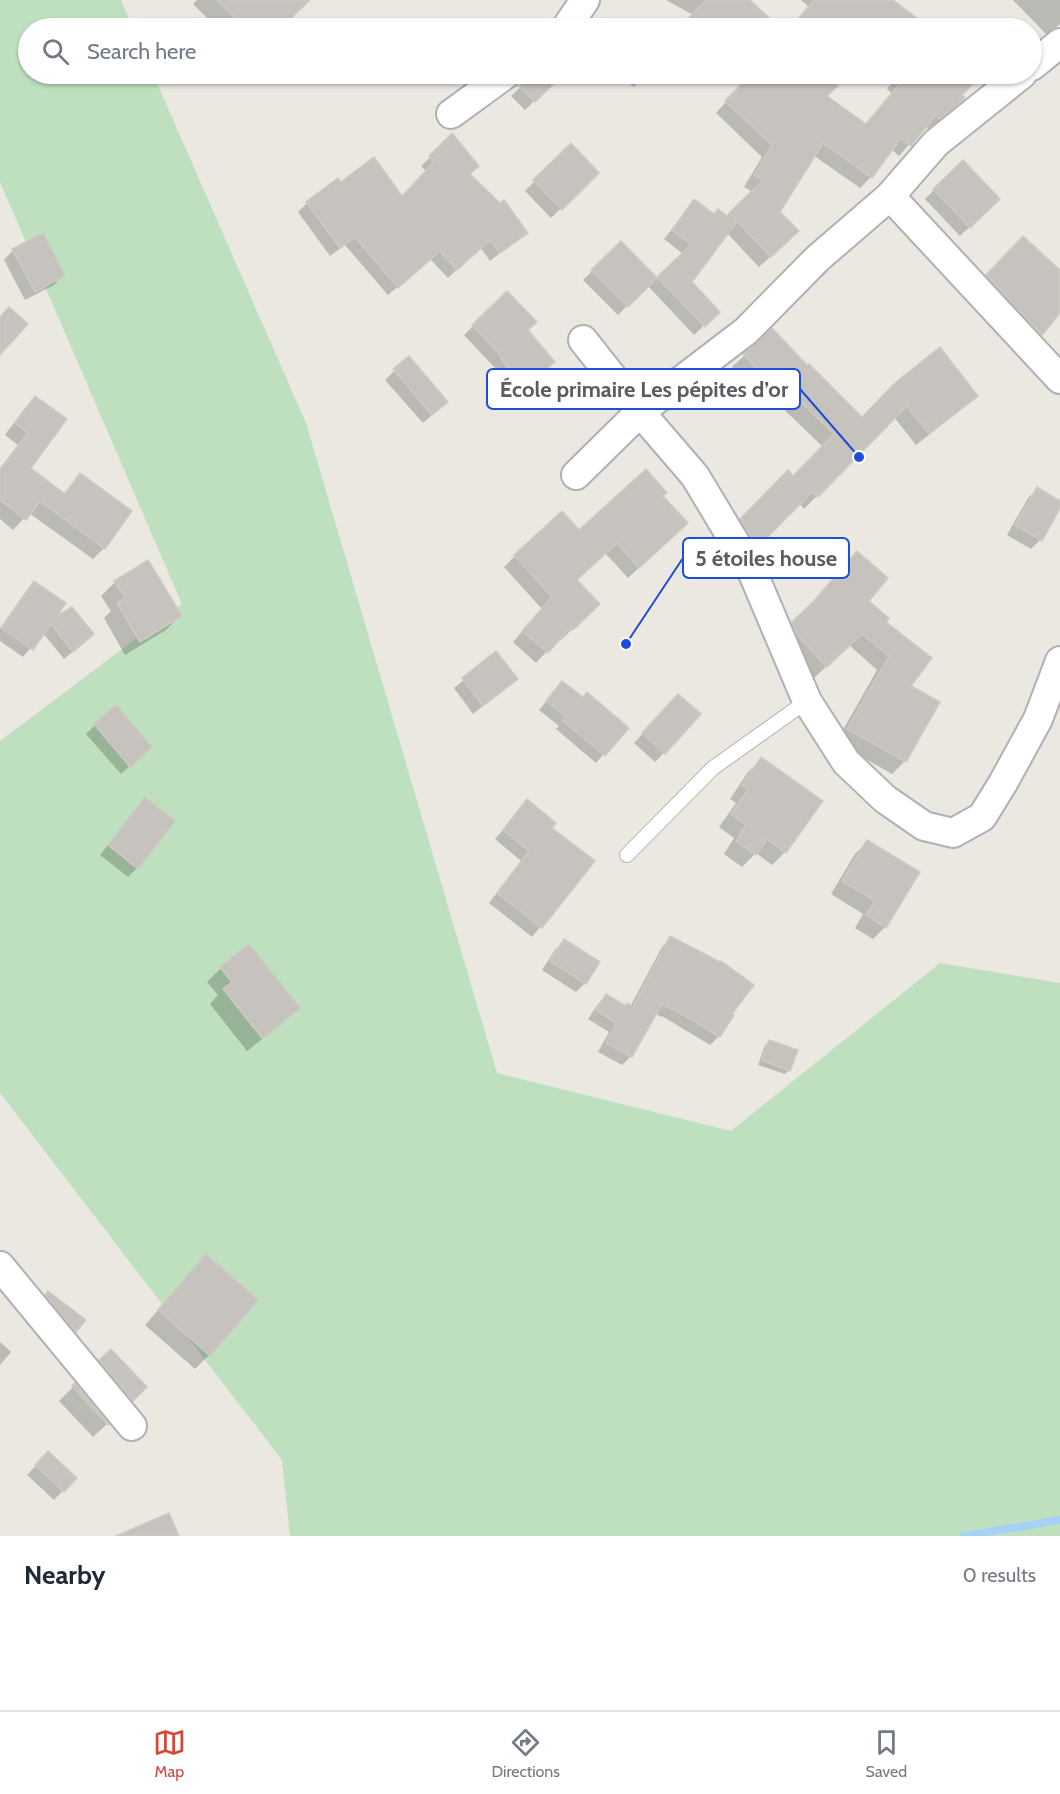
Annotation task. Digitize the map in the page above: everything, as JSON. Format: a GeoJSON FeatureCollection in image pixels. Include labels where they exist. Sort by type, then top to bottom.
{"type":"FeatureCollection","features":[{"type":"Feature","properties":{"kind":"street"},"geometry":{"type":"LineString","coordinates":[[573,18],[585,0]]}},
{"type":"Feature","properties":{"kind":"street"},"geometry":{"type":"LineString","coordinates":[[1042,58],[1060,43]]}},
{"type":"Feature","properties":{"kind":"street"},"geometry":{"type":"LineString","coordinates":[[451,114],[492,84]]}},
{"type":"Feature","properties":{"kind":"street"},"geometry":{"type":"LineString","coordinates":[[576,475],[640,412],[746,331],[818,258],[890,195],[936,143],[1010,84]]}},
{"type":"Feature","properties":{"kind":"street"},"geometry":{"type":"LineString","coordinates":[[890,195],[1060,379]]}},
{"type":"Feature","properties":{"kind":"street"},"geometry":{"type":"LineString","coordinates":[[583,340],[695,476],[752,571],[807,701],[846,762],[885,799],[924,826],[953,833],[982,817],[1038,719],[1060,661]]}},
{"type":"Feature","properties":{"kind":"street"},"geometry":{"type":"LineString","coordinates":[[0,1266],[132,1426]]}},
{"type":"Feature","properties":{"kind":"lane"},"geometry":{"type":"LineString","coordinates":[[627,855],[713,768],[807,701]]}},
{"type":"Feature","properties":{"kind":"green space"},"geometry":{"type":"Polygon","coordinates":[[[0,0],[121,0],[129,18],[18,18],[18,84],[157,84],[306,423],[497,1073],[731,1131],[940,963],[1060,983],[1060,1536],[290,1536],[282,1460],[0,1093],[0,741],[182,604],[0,182],[0,0]]]}},
{"type":"Feature","properties":{"kind":"building"},"geometry":{"type":"Polygon","coordinates":[[[217,0],[310,0],[291,18],[235,18],[217,0]]]}},
{"type":"Feature","properties":{"kind":"building"},"geometry":{"type":"Polygon","coordinates":[[[706,0],[750,0],[769,18],[689,18],[706,0]]]}},
{"type":"Feature","properties":{"kind":"building"},"geometry":{"type":"Polygon","coordinates":[[[814,0],[893,0],[917,18],[799,18],[814,0]]]}},
{"type":"Feature","properties":{"kind":"building"},"geometry":{"type":"Polygon","coordinates":[[[521,84],[554,84],[535,102],[519,86],[521,84]]]}},
{"type":"Feature","properties":{"kind":"building"},"geometry":{"type":"Polygon","coordinates":[[[741,84],[836,84],[838,86],[827,96],[866,124],[900,84],[973,84],[962,95],[965,98],[940,119],[936,115],[911,146],[901,138],[872,178],[823,143],[780,212],[799,231],[771,257],[729,213],[763,180],[754,175],[772,145],[725,101],[741,84]]]}},
{"type":"Feature","properties":{"kind":"building"},"geometry":{"type":"Polygon","coordinates":[[[452,133],[479,166],[470,174],[500,203],[504,200],[528,233],[500,253],[490,240],[457,270],[440,251],[398,288],[355,237],[340,248],[306,202],[338,178],[341,182],[374,157],[402,196],[434,162],[429,156],[452,133]]]}},
{"type":"Feature","properties":{"kind":"building"},"geometry":{"type":"Polygon","coordinates":[[[571,143],[599,173],[562,210],[533,180],[571,143]]]}},
{"type":"Feature","properties":{"kind":"building"},"geometry":{"type":"Polygon","coordinates":[[[963,160],[1000,199],[970,228],[933,189],[963,160]]]}},
{"type":"Feature","properties":{"kind":"building"},"geometry":{"type":"Polygon","coordinates":[[[694,199],[714,214],[718,209],[736,223],[692,282],[720,312],[705,327],[657,277],[691,245],[672,230],[694,199]]]}},
{"type":"Feature","properties":{"kind":"building"},"geometry":{"type":"Polygon","coordinates":[[[43,233],[65,276],[35,292],[12,249],[43,233]]]}},
{"type":"Feature","properties":{"kind":"building"},"geometry":{"type":"Polygon","coordinates":[[[1023,236],[1060,270],[1060,313],[1042,335],[986,275],[1023,236]]]}},
{"type":"Feature","properties":{"kind":"building"},"geometry":{"type":"Polygon","coordinates":[[[621,241],[657,278],[628,307],[591,270],[621,241]]]}},
{"type":"Feature","properties":{"kind":"building"},"geometry":{"type":"Polygon","coordinates":[[[507,291],[537,322],[528,330],[555,362],[525,387],[501,359],[503,358],[472,325],[507,291]]]}},
{"type":"Feature","properties":{"kind":"building"},"geometry":{"type":"Polygon","coordinates":[[[9,307],[28,324],[0,355],[0,317],[9,307]]]}},
{"type":"Feature","properties":{"kind":"building"},"geometry":{"type":"Polygon","coordinates":[[[772,328],[862,417],[895,383],[940,347],[978,396],[929,434],[907,406],[818,497],[812,492],[758,547],[740,519],[788,470],[793,476],[834,434],[782,384],[776,389],[743,354],[772,328]]]}},
{"type":"Feature","properties":{"kind":"building"},"geometry":{"type":"Polygon","coordinates":[[[409,356],[448,402],[432,415],[393,369],[409,356]]]}},
{"type":"Feature","properties":{"kind":"building"},"geometry":{"type":"Polygon","coordinates":[[[35,396],[67,419],[31,468],[65,494],[80,473],[132,511],[105,549],[40,501],[26,520],[0,500],[0,469],[28,433],[15,423],[35,396]]]}},
{"type":"Feature","properties":{"kind":"building"},"geometry":{"type":"Polygon","coordinates":[[[646,469],[667,493],[663,496],[688,523],[639,568],[617,543],[577,580],[600,604],[573,630],[571,627],[548,653],[522,631],[552,597],[514,555],[562,511],[579,530],[646,469]]]}},
{"type":"Feature","properties":{"kind":"building"},"geometry":{"type":"Polygon","coordinates":[[[1037,487],[1060,501],[1060,508],[1042,541],[1015,525],[1037,487]]]}},
{"type":"Feature","properties":{"kind":"building"},"geometry":{"type":"Polygon","coordinates":[[[857,551],[888,578],[869,601],[889,618],[886,622],[932,658],[911,686],[940,702],[906,762],[847,729],[889,656],[862,634],[827,667],[797,635],[792,622],[814,601],[857,551]]]}},
{"type":"Feature","properties":{"kind":"building"},"geometry":{"type":"Polygon","coordinates":[[[148,560],[182,616],[140,642],[117,603],[125,598],[114,581],[148,560]]]}},
{"type":"Feature","properties":{"kind":"building"},"geometry":{"type":"Polygon","coordinates":[[[34,581],[66,603],[57,616],[72,607],[94,634],[73,652],[51,624],[33,650],[1,628],[34,581]]]}},
{"type":"Feature","properties":{"kind":"building"},"geometry":{"type":"Polygon","coordinates":[[[496,651],[518,679],[483,706],[462,678],[496,651]]]}},
{"type":"Feature","properties":{"kind":"building"},"geometry":{"type":"Polygon","coordinates":[[[562,681],[583,697],[587,692],[629,728],[605,756],[563,721],[566,717],[546,701],[562,681]]]}},
{"type":"Feature","properties":{"kind":"building"},"geometry":{"type":"Polygon","coordinates":[[[678,694],[701,714],[665,754],[642,733],[678,694]]]}},
{"type":"Feature","properties":{"kind":"building"},"geometry":{"type":"Polygon","coordinates":[[[116,705],[152,747],[130,767],[94,724],[116,705]]]}},
{"type":"Feature","properties":{"kind":"building"},"geometry":{"type":"Polygon","coordinates":[[[761,757],[823,801],[786,853],[767,839],[756,855],[736,841],[746,825],[731,814],[748,789],[742,785],[761,757]]]}},
{"type":"Feature","properties":{"kind":"building"},"geometry":{"type":"Polygon","coordinates":[[[145,797],[175,821],[138,869],[108,845],[145,797]]]}},
{"type":"Feature","properties":{"kind":"building"},"geometry":{"type":"Polygon","coordinates":[[[527,799],[556,823],[552,828],[595,861],[542,928],[497,893],[529,851],[503,830],[527,799]]]}},
{"type":"Feature","properties":{"kind":"building"},"geometry":{"type":"Polygon","coordinates":[[[867,840],[920,872],[886,928],[866,915],[875,901],[842,881],[867,840]]]}},
{"type":"Feature","properties":{"kind":"building"},"geometry":{"type":"Polygon","coordinates":[[[670,936],[721,961],[754,985],[732,1014],[734,1015],[720,1037],[662,1004],[632,1057],[606,1043],[616,1023],[596,1010],[606,994],[626,1006],[627,1003],[633,1007],[670,936]]]}},
{"type":"Feature","properties":{"kind":"building"},"geometry":{"type":"Polygon","coordinates":[[[564,939],[600,962],[586,984],[550,961],[564,939]]]}},
{"type":"Feature","properties":{"kind":"building"},"geometry":{"type":"Polygon","coordinates":[[[249,944],[300,1008],[262,1038],[223,989],[232,982],[220,967],[249,944]]]}},
{"type":"Feature","properties":{"kind":"building"},"geometry":{"type":"Polygon","coordinates":[[[769,1040],[798,1050],[790,1071],[762,1060],[769,1040]]]}},
{"type":"Feature","properties":{"kind":"building"},"geometry":{"type":"Polygon","coordinates":[[[206,1254],[258,1300],[210,1356],[158,1310],[206,1254]]]}},
{"type":"Feature","properties":{"kind":"building"},"geometry":{"type":"Polygon","coordinates":[[[48,1291],[86,1320],[76,1332],[45,1295],[48,1291]]]}},
{"type":"Feature","properties":{"kind":"building"},"geometry":{"type":"Polygon","coordinates":[[[111,1349],[147,1387],[133,1401],[99,1360],[111,1349]]]}},
{"type":"Feature","properties":{"kind":"building"},"geometry":{"type":"Polygon","coordinates":[[[75,1383],[109,1424],[108,1425],[72,1386],[75,1383]]]}},
{"type":"Feature","properties":{"kind":"building"},"geometry":{"type":"Polygon","coordinates":[[[48,1451],[77,1478],[64,1492],[35,1465],[48,1451]]]}},
{"type":"Feature","properties":{"kind":"building"},"geometry":{"type":"Polygon","coordinates":[[[169,1513],[179,1536],[116,1536],[169,1513]]]}},
{"type":"Feature","properties":{"kind":"waterway"},"geometry":{"type":"LineString","coordinates":[[964,1536],[1060,1520]]}},
{"type":"Feature","properties":{"kind":"place","name":"École primaire Les pépites d’or"},"geometry":{"type":"Point","coordinates":[859,457]}},
{"type":"Feature","properties":{"kind":"place","name":"5 étoiles house"},"geometry":{"type":"Point","coordinates":[626,644]}}]}
